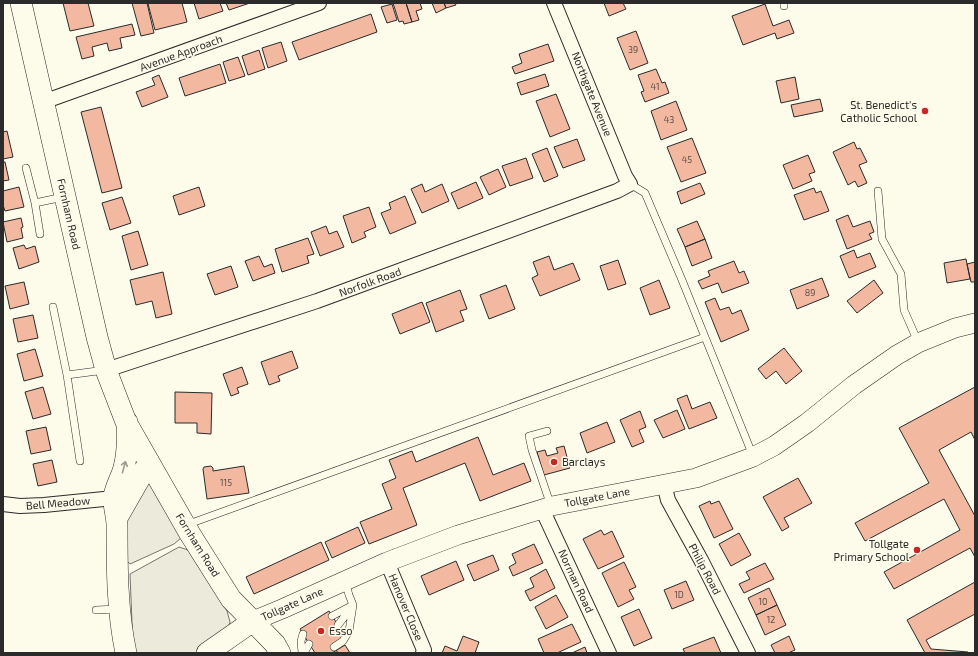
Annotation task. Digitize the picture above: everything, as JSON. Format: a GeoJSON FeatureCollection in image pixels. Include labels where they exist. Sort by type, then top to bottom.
{"type":"FeatureCollection","features":[{"type":"Feature","properties":{"kind":"main road","name":"Fornham Road"},"geometry":{"type":"LineString","coordinates":[[21,3],[97,337],[106,370],[126,422],[185,526],[231,598],[274,644],[280,653]]}},
{"type":"Feature","properties":{"kind":"main road","name":"Fornham Road"},"geometry":{"type":"LineString","coordinates":[[126,422],[127,448],[125,463],[114,498],[117,518],[120,609],[126,653]]}},
{"type":"Feature","properties":{"kind":"main road"},"geometry":{"type":"LineString","coordinates":[[117,518],[150,462]]}},
{"type":"Feature","properties":{"kind":"main road","name":"Tollgate Lane"},"geometry":{"type":"LineString","coordinates":[[207,653],[253,621]]}},
{"type":"Feature","properties":{"kind":"street","name":"Avenue Approach"},"geometry":{"type":"LineString","coordinates":[[43,102],[319,3]]}},
{"type":"Feature","properties":{"kind":"street","name":"Northgate Avenue"},"geometry":{"type":"LineString","coordinates":[[554,3],[625,176],[630,184]]}},
{"type":"Feature","properties":{"kind":"street","name":"Norfolk Road"},"geometry":{"type":"LineString","coordinates":[[106,370],[317,301],[616,191],[630,184]]}},
{"type":"Feature","properties":{"kind":"street","name":"Tollgate Lane"},"geometry":{"type":"LineString","coordinates":[[253,621],[282,610],[387,562],[458,535],[547,508],[696,478],[754,457],[774,446],[807,423],[854,385],[897,355],[918,343],[955,328],[975,323]]}},
{"type":"Feature","properties":{"kind":"street","name":"Philip Road"},"geometry":{"type":"LineString","coordinates":[[664,484],[668,500],[701,560],[748,653]]}},
{"type":"Feature","properties":{"kind":"street","name":"Bell Meadow"},"geometry":{"type":"LineString","coordinates":[[3,504],[20,506],[44,505],[114,498]]}},
{"type":"Feature","properties":{"kind":"street","name":"Norman Road"},"geometry":{"type":"LineString","coordinates":[[547,508],[609,653]]}},
{"type":"Feature","properties":{"kind":"street","name":"Hanover Close"},"geometry":{"type":"LineString","coordinates":[[387,562],[424,650],[423,653]]}},
{"type":"Feature","properties":{"kind":"lane"},"geometry":{"type":"LineString","coordinates":[[26,168],[40,234]]}},
{"type":"Feature","properties":{"kind":"lane"},"geometry":{"type":"LineString","coordinates":[[630,184],[645,193],[754,457]]}},
{"type":"Feature","properties":{"kind":"lane"},"geometry":{"type":"LineString","coordinates":[[878,191],[882,239],[901,274],[904,310],[918,343]]}},
{"type":"Feature","properties":{"kind":"lane"},"geometry":{"type":"LineString","coordinates":[[34,203],[65,197]]}},
{"type":"Feature","properties":{"kind":"lane"},"geometry":{"type":"LineString","coordinates":[[53,306],[68,375],[80,461]]}},
{"type":"Feature","properties":{"kind":"lane"},"geometry":{"type":"LineString","coordinates":[[185,526],[705,337]]}},
{"type":"Feature","properties":{"kind":"lane"},"geometry":{"type":"LineString","coordinates":[[68,375],[106,370]]}},
{"type":"Feature","properties":{"kind":"lane"},"geometry":{"type":"LineString","coordinates":[[547,431],[529,436],[547,508]]}},
{"type":"Feature","properties":{"kind":"lane"},"geometry":{"type":"LineString","coordinates":[[334,647],[342,641],[349,631],[353,605],[344,581]]}},
{"type":"Feature","properties":{"kind":"lane"},"geometry":{"type":"LineString","coordinates":[[332,616],[353,605]]}},
{"type":"Feature","properties":{"kind":"lane"},"geometry":{"type":"LineString","coordinates":[[338,626],[353,605]]}},
{"type":"Feature","properties":{"kind":"lane"},"geometry":{"type":"LineString","coordinates":[[96,610],[120,609]]}},
{"type":"Feature","properties":{"kind":"lane"},"geometry":{"type":"LineString","coordinates":[[303,634],[301,641],[303,653]]}},
{"type":"Feature","properties":{"kind":"lane"},"geometry":{"type":"LineString","coordinates":[[303,653],[309,644]]}},
{"type":"Feature","properties":{"kind":"shaded area"},"geometry":{"type":"Polygon","coordinates":[[[144,474],[181,538],[174,544],[130,564],[125,559],[124,504],[144,474]]]}},
{"type":"Feature","properties":{"kind":"shaded area"},"geometry":{"type":"Polygon","coordinates":[[[179,547],[188,550],[227,611],[230,622],[227,631],[195,653],[137,653],[133,647],[130,574],[179,547]]]}},
{"type":"Feature","properties":{"kind":"building"},"geometry":{"type":"Polygon","coordinates":[[[63,3],[88,3],[94,26],[70,31],[63,3]]]}},
{"type":"Feature","properties":{"kind":"building"},"geometry":{"type":"Polygon","coordinates":[[[132,3],[147,3],[154,33],[141,36],[132,3]]]}},
{"type":"Feature","properties":{"kind":"building"},"geometry":{"type":"Polygon","coordinates":[[[182,3],[187,22],[155,30],[148,4],[182,3]]]}},
{"type":"Feature","properties":{"kind":"building"},"geometry":{"type":"Polygon","coordinates":[[[194,3],[220,3],[223,11],[199,19],[194,3]]]}},
{"type":"Feature","properties":{"kind":"building"},"geometry":{"type":"Polygon","coordinates":[[[226,3],[250,3],[229,10],[226,3]]]}},
{"type":"Feature","properties":{"kind":"building"},"geometry":{"type":"Polygon","coordinates":[[[393,3],[406,3],[412,22],[404,24],[403,21],[399,22],[393,3]]]}},
{"type":"Feature","properties":{"kind":"building"},"geometry":{"type":"Polygon","coordinates":[[[406,3],[420,3],[422,9],[416,11],[419,20],[412,22],[406,3]]]}},
{"type":"Feature","properties":{"kind":"building"},"geometry":{"type":"Polygon","coordinates":[[[432,3],[444,3],[446,8],[436,13],[432,3]]]}},
{"type":"Feature","properties":{"kind":"building"},"geometry":{"type":"Polygon","coordinates":[[[444,3],[455,3],[456,5],[446,8],[444,3]]]}},
{"type":"Feature","properties":{"kind":"building"},"geometry":{"type":"Polygon","coordinates":[[[604,3],[623,3],[626,9],[609,16],[604,3]]]}},
{"type":"Feature","properties":{"kind":"building"},"geometry":{"type":"Polygon","coordinates":[[[392,4],[397,20],[387,23],[381,7],[392,4]]]}},
{"type":"Feature","properties":{"kind":"building"},"geometry":{"type":"Polygon","coordinates":[[[765,4],[773,26],[789,20],[794,33],[777,39],[775,33],[743,45],[732,16],[765,4]]]}},
{"type":"Feature","properties":{"kind":"building"},"geometry":{"type":"Polygon","coordinates":[[[371,14],[377,32],[299,60],[292,42],[371,14]]]}},
{"type":"Feature","properties":{"kind":"building"},"geometry":{"type":"Polygon","coordinates":[[[132,24],[135,35],[120,38],[122,48],[109,51],[107,43],[92,47],[94,56],[82,59],[76,37],[132,24]]]}},
{"type":"Feature","properties":{"kind":"building"},"geometry":{"type":"Polygon","coordinates":[[[636,31],[648,63],[630,70],[617,38],[636,31]]]}},
{"type":"Feature","properties":{"kind":"building"},"geometry":{"type":"Polygon","coordinates":[[[281,42],[287,61],[268,68],[262,48],[281,42]]]}},
{"type":"Feature","properties":{"kind":"building"},"geometry":{"type":"Polygon","coordinates":[[[548,44],[554,61],[515,74],[512,67],[522,63],[519,54],[548,44]]]}},
{"type":"Feature","properties":{"kind":"building"},"geometry":{"type":"Polygon","coordinates":[[[259,50],[265,69],[248,75],[242,56],[259,50]]]}},
{"type":"Feature","properties":{"kind":"building"},"geometry":{"type":"Polygon","coordinates":[[[238,57],[245,76],[229,81],[223,62],[238,57]]]}},
{"type":"Feature","properties":{"kind":"building"},"geometry":{"type":"Polygon","coordinates":[[[220,64],[226,83],[185,96],[179,78],[220,64]]]}},
{"type":"Feature","properties":{"kind":"building"},"geometry":{"type":"Polygon","coordinates":[[[656,69],[662,83],[665,82],[669,93],[645,102],[641,92],[644,91],[638,75],[656,69]]]}},
{"type":"Feature","properties":{"kind":"building"},"geometry":{"type":"Polygon","coordinates":[[[545,74],[549,86],[521,95],[517,83],[545,74]]]}},
{"type":"Feature","properties":{"kind":"building"},"geometry":{"type":"Polygon","coordinates":[[[159,75],[168,97],[142,107],[136,92],[155,85],[152,78],[159,75]]]}},
{"type":"Feature","properties":{"kind":"building"},"geometry":{"type":"Polygon","coordinates":[[[795,77],[799,99],[781,103],[776,81],[795,77]]]}},
{"type":"Feature","properties":{"kind":"building"},"geometry":{"type":"Polygon","coordinates":[[[556,94],[570,129],[550,137],[536,101],[556,94]]]}},
{"type":"Feature","properties":{"kind":"building"},"geometry":{"type":"Polygon","coordinates":[[[820,99],[823,111],[794,117],[791,105],[820,99]]]}},
{"type":"Feature","properties":{"kind":"building"},"geometry":{"type":"Polygon","coordinates":[[[676,101],[687,130],[661,140],[651,111],[676,101]]]}},
{"type":"Feature","properties":{"kind":"building"},"geometry":{"type":"Polygon","coordinates":[[[101,107],[122,188],[102,193],[81,112],[101,107]]]}},
{"type":"Feature","properties":{"kind":"building"},"geometry":{"type":"Polygon","coordinates":[[[7,131],[13,157],[3,159],[3,132],[7,131]]]}},
{"type":"Feature","properties":{"kind":"building"},"geometry":{"type":"Polygon","coordinates":[[[692,138],[706,173],[681,182],[667,147],[692,138]]]}},
{"type":"Feature","properties":{"kind":"building"},"geometry":{"type":"Polygon","coordinates":[[[577,139],[585,160],[563,168],[554,147],[577,139]]]}},
{"type":"Feature","properties":{"kind":"building"},"geometry":{"type":"Polygon","coordinates":[[[854,142],[857,149],[860,148],[867,162],[859,165],[867,183],[858,187],[855,181],[848,185],[833,152],[854,142]]]}},
{"type":"Feature","properties":{"kind":"building"},"geometry":{"type":"Polygon","coordinates":[[[547,148],[558,176],[544,182],[532,154],[547,148]]]}},
{"type":"Feature","properties":{"kind":"building"},"geometry":{"type":"Polygon","coordinates":[[[808,155],[815,172],[809,174],[812,181],[793,189],[783,165],[808,155]]]}},
{"type":"Feature","properties":{"kind":"building"},"geometry":{"type":"Polygon","coordinates":[[[526,158],[533,178],[510,186],[502,166],[526,158]]]}},
{"type":"Feature","properties":{"kind":"building"},"geometry":{"type":"Polygon","coordinates":[[[3,162],[5,162],[9,180],[3,181],[3,162]]]}},
{"type":"Feature","properties":{"kind":"building"},"geometry":{"type":"Polygon","coordinates":[[[498,169],[506,187],[489,195],[480,177],[498,169]]]}},
{"type":"Feature","properties":{"kind":"building"},"geometry":{"type":"Polygon","coordinates":[[[476,182],[483,198],[458,209],[451,193],[476,182]]]}},
{"type":"Feature","properties":{"kind":"building"},"geometry":{"type":"Polygon","coordinates":[[[700,183],[705,194],[681,204],[677,192],[700,183]]]}},
{"type":"Feature","properties":{"kind":"building"},"geometry":{"type":"Polygon","coordinates":[[[422,184],[425,192],[442,184],[449,201],[422,213],[411,189],[422,184]]]}},
{"type":"Feature","properties":{"kind":"building"},"geometry":{"type":"Polygon","coordinates":[[[19,187],[24,207],[5,211],[3,205],[3,191],[19,187]]]}},
{"type":"Feature","properties":{"kind":"building"},"geometry":{"type":"Polygon","coordinates":[[[199,187],[205,206],[179,215],[173,196],[199,187]]]}},
{"type":"Feature","properties":{"kind":"building"},"geometry":{"type":"Polygon","coordinates":[[[814,188],[816,193],[821,191],[829,211],[804,220],[794,195],[814,188]]]}},
{"type":"Feature","properties":{"kind":"building"},"geometry":{"type":"Polygon","coordinates":[[[405,196],[416,223],[390,234],[381,213],[391,209],[389,203],[405,196]]]}},
{"type":"Feature","properties":{"kind":"building"},"geometry":{"type":"Polygon","coordinates":[[[122,197],[131,223],[110,230],[102,203],[122,197]]]}},
{"type":"Feature","properties":{"kind":"building"},"geometry":{"type":"Polygon","coordinates":[[[369,207],[376,227],[364,232],[366,237],[352,243],[343,216],[369,207]]]}},
{"type":"Feature","properties":{"kind":"building"},"geometry":{"type":"Polygon","coordinates":[[[848,215],[853,227],[870,221],[874,232],[869,234],[872,239],[847,249],[836,220],[848,215]]]}},
{"type":"Feature","properties":{"kind":"building"},"geometry":{"type":"Polygon","coordinates":[[[21,218],[23,238],[7,242],[3,222],[21,218]]]}},
{"type":"Feature","properties":{"kind":"building"},"geometry":{"type":"Polygon","coordinates":[[[697,221],[705,239],[685,247],[677,229],[697,221]]]}},
{"type":"Feature","properties":{"kind":"building"},"geometry":{"type":"Polygon","coordinates":[[[326,226],[329,234],[337,231],[344,247],[320,256],[311,232],[326,226]]]}},
{"type":"Feature","properties":{"kind":"building"},"geometry":{"type":"Polygon","coordinates":[[[138,231],[148,265],[131,270],[122,236],[138,231]]]}},
{"type":"Feature","properties":{"kind":"building"},"geometry":{"type":"Polygon","coordinates":[[[308,238],[314,254],[307,256],[309,263],[282,272],[275,249],[308,238]]]}},
{"type":"Feature","properties":{"kind":"building"},"geometry":{"type":"Polygon","coordinates":[[[705,239],[712,258],[692,266],[685,247],[705,239]]]}},
{"type":"Feature","properties":{"kind":"building"},"geometry":{"type":"Polygon","coordinates":[[[24,245],[26,249],[35,246],[39,262],[19,269],[13,248],[24,245]]]}},
{"type":"Feature","properties":{"kind":"building"},"geometry":{"type":"Polygon","coordinates":[[[854,250],[857,258],[870,253],[876,267],[849,278],[840,256],[854,250]]]}},
{"type":"Feature","properties":{"kind":"building"},"geometry":{"type":"Polygon","coordinates":[[[259,256],[264,267],[272,264],[275,273],[253,281],[245,261],[259,256]]]}},
{"type":"Feature","properties":{"kind":"building"},"geometry":{"type":"Polygon","coordinates":[[[549,256],[554,270],[573,263],[580,280],[540,296],[532,278],[538,275],[533,262],[549,256]]]}},
{"type":"Feature","properties":{"kind":"building"},"geometry":{"type":"Polygon","coordinates":[[[966,259],[970,279],[947,283],[944,263],[966,259]]]}},
{"type":"Feature","properties":{"kind":"building"},"geometry":{"type":"Polygon","coordinates":[[[618,260],[626,284],[608,290],[600,266],[618,260]]]}},
{"type":"Feature","properties":{"kind":"building"},"geometry":{"type":"Polygon","coordinates":[[[734,261],[739,273],[744,271],[749,283],[722,293],[718,283],[702,289],[698,281],[710,276],[708,271],[734,261]]]}},
{"type":"Feature","properties":{"kind":"building"},"geometry":{"type":"Polygon","coordinates":[[[975,262],[975,282],[971,282],[967,264],[975,262]]]}},
{"type":"Feature","properties":{"kind":"building"},"geometry":{"type":"Polygon","coordinates":[[[231,266],[238,287],[215,295],[207,274],[231,266]]]}},
{"type":"Feature","properties":{"kind":"building"},"geometry":{"type":"Polygon","coordinates":[[[163,272],[172,314],[156,318],[152,301],[136,305],[130,280],[163,272]]]}},
{"type":"Feature","properties":{"kind":"building"},"geometry":{"type":"Polygon","coordinates":[[[822,278],[829,296],[797,309],[790,290],[822,278]]]}},
{"type":"Feature","properties":{"kind":"building"},"geometry":{"type":"Polygon","coordinates":[[[659,280],[670,308],[650,315],[640,288],[659,280]]]}},
{"type":"Feature","properties":{"kind":"building"},"geometry":{"type":"Polygon","coordinates":[[[874,280],[883,293],[857,313],[847,301],[874,280]]]}},
{"type":"Feature","properties":{"kind":"building"},"geometry":{"type":"Polygon","coordinates":[[[24,282],[29,304],[10,309],[5,286],[24,282]]]}},
{"type":"Feature","properties":{"kind":"building"},"geometry":{"type":"Polygon","coordinates":[[[506,285],[515,309],[489,319],[480,295],[506,285]]]}},
{"type":"Feature","properties":{"kind":"building"},"geometry":{"type":"Polygon","coordinates":[[[460,290],[467,309],[460,311],[464,321],[436,332],[426,303],[460,290]]]}},
{"type":"Feature","properties":{"kind":"building"},"geometry":{"type":"Polygon","coordinates":[[[715,298],[720,310],[729,307],[732,314],[741,310],[749,330],[721,342],[705,302],[715,298]]]}},
{"type":"Feature","properties":{"kind":"building"},"geometry":{"type":"Polygon","coordinates":[[[422,302],[430,322],[400,334],[392,314],[422,302]]]}},
{"type":"Feature","properties":{"kind":"building"},"geometry":{"type":"Polygon","coordinates":[[[33,315],[38,338],[18,342],[13,319],[33,315]]]}},
{"type":"Feature","properties":{"kind":"building"},"geometry":{"type":"Polygon","coordinates":[[[784,348],[802,371],[786,384],[776,371],[766,379],[758,369],[784,348]]]}},
{"type":"Feature","properties":{"kind":"building"},"geometry":{"type":"Polygon","coordinates":[[[35,349],[43,376],[24,381],[17,354],[35,349]]]}},
{"type":"Feature","properties":{"kind":"building"},"geometry":{"type":"Polygon","coordinates":[[[292,351],[298,368],[278,376],[280,381],[269,385],[261,362],[292,351]]]}},
{"type":"Feature","properties":{"kind":"building"},"geometry":{"type":"Polygon","coordinates":[[[242,367],[248,384],[237,388],[239,393],[231,396],[223,374],[242,367]]]}},
{"type":"Feature","properties":{"kind":"building"},"geometry":{"type":"Polygon","coordinates":[[[43,387],[51,414],[33,419],[25,392],[43,387]]]}},
{"type":"Feature","properties":{"kind":"building"},"geometry":{"type":"Polygon","coordinates":[[[975,387],[975,440],[971,432],[939,450],[975,516],[975,557],[970,548],[894,589],[884,572],[960,530],[944,499],[865,541],[855,523],[929,483],[899,428],[975,387]]]}},
{"type":"Feature","properties":{"kind":"building"},"geometry":{"type":"Polygon","coordinates":[[[175,392],[212,393],[211,434],[197,433],[197,423],[175,423],[175,392]]]}},
{"type":"Feature","properties":{"kind":"building"},"geometry":{"type":"Polygon","coordinates":[[[687,395],[692,409],[710,402],[717,418],[689,429],[677,399],[687,395]]]}},
{"type":"Feature","properties":{"kind":"building"},"geometry":{"type":"Polygon","coordinates":[[[677,410],[685,429],[663,438],[654,420],[677,410]]]}},
{"type":"Feature","properties":{"kind":"building"},"geometry":{"type":"Polygon","coordinates":[[[640,411],[646,427],[639,430],[644,442],[632,447],[620,420],[640,411]]]}},
{"type":"Feature","properties":{"kind":"building"},"geometry":{"type":"Polygon","coordinates":[[[607,422],[615,442],[587,453],[580,433],[607,422]]]}},
{"type":"Feature","properties":{"kind":"building"},"geometry":{"type":"Polygon","coordinates":[[[46,427],[51,450],[31,454],[26,431],[46,427]]]}},
{"type":"Feature","properties":{"kind":"building"},"geometry":{"type":"Polygon","coordinates":[[[478,437],[493,475],[524,463],[531,481],[480,501],[465,463],[403,488],[417,525],[369,544],[360,522],[392,509],[382,484],[396,478],[389,460],[412,451],[416,462],[478,437]]]}},
{"type":"Feature","properties":{"kind":"building","name":"Barclays"},"geometry":{"type":"Polygon","coordinates":[[[564,446],[570,468],[544,475],[537,452],[545,450],[547,456],[558,453],[556,448],[564,446]]]}},
{"type":"Feature","properties":{"kind":"building"},"geometry":{"type":"Polygon","coordinates":[[[52,460],[57,482],[38,486],[33,464],[52,460]]]}},
{"type":"Feature","properties":{"kind":"building"},"geometry":{"type":"Polygon","coordinates":[[[211,466],[213,471],[244,466],[249,493],[207,499],[203,469],[204,467],[211,466]]]}},
{"type":"Feature","properties":{"kind":"building"},"geometry":{"type":"Polygon","coordinates":[[[798,478],[812,503],[784,518],[789,527],[782,531],[763,497],[798,478]]]}},
{"type":"Feature","properties":{"kind":"building"},"geometry":{"type":"Polygon","coordinates":[[[710,501],[711,504],[719,501],[733,529],[714,538],[699,506],[710,501]]]}},
{"type":"Feature","properties":{"kind":"building"},"geometry":{"type":"Polygon","coordinates":[[[358,527],[365,543],[332,558],[325,542],[358,527]]]}},
{"type":"Feature","properties":{"kind":"building"},"geometry":{"type":"Polygon","coordinates":[[[601,530],[604,535],[612,531],[624,557],[598,569],[583,539],[601,530]]]}},
{"type":"Feature","properties":{"kind":"building"},"geometry":{"type":"Polygon","coordinates":[[[739,533],[751,555],[731,566],[719,544],[739,533]]]}},
{"type":"Feature","properties":{"kind":"building"},"geometry":{"type":"Polygon","coordinates":[[[321,542],[329,560],[254,594],[246,577],[321,542]]]}},
{"type":"Feature","properties":{"kind":"building"},"geometry":{"type":"Polygon","coordinates":[[[534,544],[543,563],[513,576],[509,567],[516,563],[512,554],[534,544]]]}},
{"type":"Feature","properties":{"kind":"building"},"geometry":{"type":"Polygon","coordinates":[[[493,555],[499,570],[474,581],[467,565],[493,555]]]}},
{"type":"Feature","properties":{"kind":"building"},"geometry":{"type":"Polygon","coordinates":[[[456,561],[464,580],[429,595],[421,576],[456,561]]]}},
{"type":"Feature","properties":{"kind":"building"},"geometry":{"type":"Polygon","coordinates":[[[624,562],[636,587],[629,590],[634,599],[618,607],[602,573],[624,562]]]}},
{"type":"Feature","properties":{"kind":"building"},"geometry":{"type":"Polygon","coordinates":[[[765,563],[774,579],[744,593],[739,584],[750,579],[746,572],[765,563]]]}},
{"type":"Feature","properties":{"kind":"building"},"geometry":{"type":"Polygon","coordinates":[[[546,569],[555,588],[530,601],[525,591],[534,587],[530,578],[546,569]]]}},
{"type":"Feature","properties":{"kind":"building"},"geometry":{"type":"Polygon","coordinates":[[[686,581],[694,600],[672,609],[664,590],[686,581]]]}},
{"type":"Feature","properties":{"kind":"building"},"geometry":{"type":"Polygon","coordinates":[[[975,582],[975,614],[926,640],[931,649],[968,653],[925,653],[907,620],[975,582]]]}},
{"type":"Feature","properties":{"kind":"building"},"geometry":{"type":"Polygon","coordinates":[[[769,588],[777,605],[756,615],[748,598],[769,588]]]}},
{"type":"Feature","properties":{"kind":"building"},"geometry":{"type":"Polygon","coordinates":[[[556,595],[568,617],[546,629],[535,607],[556,595]]]}},
{"type":"Feature","properties":{"kind":"building"},"geometry":{"type":"Polygon","coordinates":[[[777,605],[786,625],[765,635],[756,615],[777,605]]]}},
{"type":"Feature","properties":{"kind":"building"},"geometry":{"type":"Polygon","coordinates":[[[639,609],[652,638],[634,646],[621,617],[639,609]]]}},
{"type":"Feature","properties":{"kind":"building","name":"Esso"},"geometry":{"type":"Polygon","coordinates":[[[329,611],[345,636],[332,644],[338,653],[315,653],[300,629],[329,611]]]}},
{"type":"Feature","properties":{"kind":"building"},"geometry":{"type":"Polygon","coordinates":[[[572,624],[581,642],[557,653],[544,653],[538,639],[572,624]]]}},
{"type":"Feature","properties":{"kind":"building"},"geometry":{"type":"Polygon","coordinates":[[[463,636],[479,642],[475,653],[442,653],[445,646],[457,651],[463,636]]]}},
{"type":"Feature","properties":{"kind":"building"},"geometry":{"type":"Polygon","coordinates":[[[789,636],[795,650],[788,653],[775,653],[771,645],[789,636]]]}},
{"type":"Feature","properties":{"kind":"building"},"geometry":{"type":"Polygon","coordinates":[[[714,637],[721,653],[685,653],[683,649],[714,637]]]}},
{"type":"Feature","properties":{"kind":"building"},"geometry":{"type":"Polygon","coordinates":[[[345,645],[350,653],[332,653],[345,645]]]}},
{"type":"Feature","properties":{"kind":"building"},"geometry":{"type":"Polygon","coordinates":[[[585,647],[587,653],[572,653],[585,647]]]}},
{"type":"Feature","properties":{"kind":"place","name":"St. Benedict's Catholic School"},"geometry":{"type":"Point","coordinates":[925,111]}},
{"type":"Feature","properties":{"kind":"place","name":"Barclays"},"geometry":{"type":"Point","coordinates":[554,462]}},
{"type":"Feature","properties":{"kind":"place","name":"Tollgate Primary School"},"geometry":{"type":"Point","coordinates":[917,550]}},
{"type":"Feature","properties":{"kind":"place","name":"Esso"},"geometry":{"type":"Point","coordinates":[321,631]}}]}
